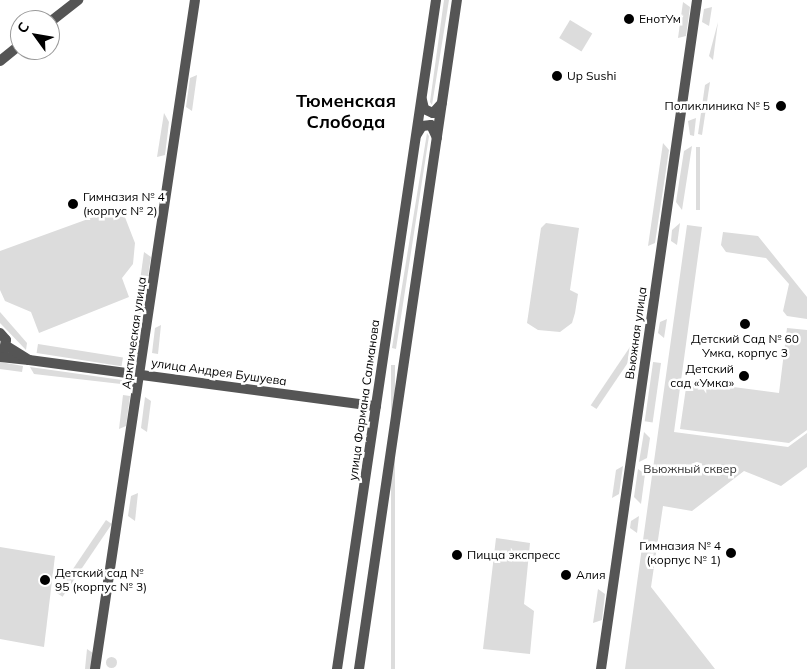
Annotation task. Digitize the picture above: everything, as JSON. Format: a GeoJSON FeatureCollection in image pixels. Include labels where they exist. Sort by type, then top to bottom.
{"type":"FeatureCollection","features":[{"type":"Feature","properties":{"kind":"street"},"geometry":{"type":"LineString","coordinates":[[60,14],[78,0]]}},
{"type":"Feature","properties":{"kind":"street","name":"Арктическая улица"},"geometry":{"type":"LineString","coordinates":[[95,669],[141,374],[195,0]]}},
{"type":"Feature","properties":{"kind":"street","name":"улица Фармана Салманова"},"geometry":{"type":"LineString","coordinates":[[338,669],[436,0]]}},
{"type":"Feature","properties":{"kind":"street"},"geometry":{"type":"LineString","coordinates":[[359,669],[457,0]]}},
{"type":"Feature","properties":{"kind":"street","name":"Вьюжная улица"},"geometry":{"type":"LineString","coordinates":[[601,669],[697,0]]}},
{"type":"Feature","properties":{"kind":"street"},"geometry":{"type":"LineString","coordinates":[[422,100],[424,109],[433,113],[442,103]]}},
{"type":"Feature","properties":{"kind":"street"},"geometry":{"type":"LineString","coordinates":[[417,134],[422,126],[431,125],[437,138]]}},
{"type":"Feature","properties":{"kind":"street"},"geometry":{"type":"LineString","coordinates":[[0,333],[7,346],[28,360]]}},
{"type":"Feature","properties":{"kind":"street"},"geometry":{"type":"LineString","coordinates":[[0,356],[7,346]]}},
{"type":"Feature","properties":{"kind":"street","name":"улица Андрея Бушуева"},"geometry":{"type":"LineString","coordinates":[[0,356],[376,406]]}},
{"type":"Feature","properties":{"kind":"green space"},"geometry":{"type":"Polygon","coordinates":[[[444,0],[449,0],[432,105],[430,102],[444,0]]]}},
{"type":"Feature","properties":{"kind":"green space"},"geometry":{"type":"Polygon","coordinates":[[[683,2],[690,7],[686,36],[678,38],[683,2]]]}},
{"type":"Feature","properties":{"kind":"green space"},"geometry":{"type":"Polygon","coordinates":[[[712,7],[709,26],[702,22],[704,9],[712,7]]]}},
{"type":"Feature","properties":{"kind":"green space"},"geometry":{"type":"Polygon","coordinates":[[[570,20],[592,33],[581,51],[559,38],[570,20]]]}},
{"type":"Feature","properties":{"kind":"green space"},"geometry":{"type":"Polygon","coordinates":[[[718,22],[713,60],[709,56],[718,22]]]}},
{"type":"Feature","properties":{"kind":"green space"},"geometry":{"type":"Polygon","coordinates":[[[197,75],[192,111],[186,107],[190,78],[197,75]]]}},
{"type":"Feature","properties":{"kind":"green space"},"geometry":{"type":"Polygon","coordinates":[[[710,82],[702,135],[698,134],[705,85],[710,82]]]}},
{"type":"Feature","properties":{"kind":"green space"},"geometry":{"type":"Polygon","coordinates":[[[164,113],[169,122],[165,155],[157,157],[164,113]]]}},
{"type":"Feature","properties":{"kind":"green space"},"geometry":{"type":"Polygon","coordinates":[[[696,118],[694,136],[690,135],[688,121],[696,118]]]}},
{"type":"Feature","properties":{"kind":"green space"},"geometry":{"type":"Polygon","coordinates":[[[427,133],[429,136],[396,349],[392,348],[427,133]]]}},
{"type":"Feature","properties":{"kind":"green space"},"geometry":{"type":"Polygon","coordinates":[[[663,143],[669,150],[655,243],[648,246],[663,143]]]}},
{"type":"Feature","properties":{"kind":"green space"},"geometry":{"type":"Polygon","coordinates":[[[692,146],[682,210],[676,202],[684,151],[692,146]]]}},
{"type":"Feature","properties":{"kind":"green space"},"geometry":{"type":"Polygon","coordinates":[[[696,147],[700,147],[700,210],[696,210],[696,147]]]}},
{"type":"Feature","properties":{"kind":"green space"},"geometry":{"type":"Polygon","coordinates":[[[121,207],[135,243],[133,264],[122,278],[129,297],[39,333],[31,312],[5,301],[0,290],[0,251],[121,207]]]}},
{"type":"Feature","properties":{"kind":"green space"},"geometry":{"type":"Polygon","coordinates":[[[546,223],[579,228],[570,290],[578,294],[575,313],[572,323],[560,332],[538,330],[527,323],[541,228],[546,223]]]}},
{"type":"Feature","properties":{"kind":"green space"},"geometry":{"type":"Polygon","coordinates":[[[680,223],[677,245],[671,241],[672,230],[680,223]]]}},
{"type":"Feature","properties":{"kind":"green space","name":"Вьюжный сквер"},"geometry":{"type":"Polygon","coordinates":[[[687,225],[702,227],[674,432],[788,447],[807,433],[807,467],[781,486],[744,471],[692,511],[663,506],[651,587],[715,669],[625,669],[687,225]]]}},
{"type":"Feature","properties":{"kind":"green space"},"geometry":{"type":"Polygon","coordinates":[[[723,232],[758,236],[807,297],[807,319],[787,316],[783,311],[789,284],[766,258],[726,252],[721,245],[723,232]]]}},
{"type":"Feature","properties":{"kind":"green space"},"geometry":{"type":"Polygon","coordinates":[[[144,252],[151,257],[136,351],[131,346],[144,252]]]}},
{"type":"Feature","properties":{"kind":"green space"},"geometry":{"type":"Polygon","coordinates":[[[0,312],[27,343],[26,350],[0,323],[0,312]]]}},
{"type":"Feature","properties":{"kind":"green space"},"geometry":{"type":"Polygon","coordinates":[[[667,319],[664,338],[658,333],[660,322],[667,319]]]}},
{"type":"Feature","properties":{"kind":"green space"},"geometry":{"type":"Polygon","coordinates":[[[161,325],[158,354],[152,353],[155,328],[161,325]]]}},
{"type":"Feature","properties":{"kind":"green space"},"geometry":{"type":"Polygon","coordinates":[[[787,328],[807,330],[807,430],[789,443],[680,429],[687,381],[779,393],[787,328]]]}},
{"type":"Feature","properties":{"kind":"green space"},"geometry":{"type":"Polygon","coordinates":[[[636,338],[642,342],[597,409],[591,405],[636,338]]]}},
{"type":"Feature","properties":{"kind":"green space"},"geometry":{"type":"Polygon","coordinates":[[[38,344],[123,357],[122,366],[37,353],[38,344]]]}},
{"type":"Feature","properties":{"kind":"green space"},"geometry":{"type":"Polygon","coordinates":[[[0,362],[23,366],[22,372],[0,369],[0,362]]]}},
{"type":"Feature","properties":{"kind":"green space"},"geometry":{"type":"Polygon","coordinates":[[[653,362],[661,363],[653,422],[645,421],[653,362]]]}},
{"type":"Feature","properties":{"kind":"green space"},"geometry":{"type":"Polygon","coordinates":[[[391,365],[395,365],[395,669],[391,669],[391,365]]]}},
{"type":"Feature","properties":{"kind":"green space"},"geometry":{"type":"Polygon","coordinates":[[[30,367],[122,380],[121,384],[34,374],[30,367]]]}},
{"type":"Feature","properties":{"kind":"green space"},"geometry":{"type":"Polygon","coordinates":[[[123,395],[130,396],[126,426],[119,429],[123,395]]]}},
{"type":"Feature","properties":{"kind":"green space"},"geometry":{"type":"Polygon","coordinates":[[[145,397],[151,401],[147,432],[141,428],[145,397]]]}},
{"type":"Feature","properties":{"kind":"green space"},"geometry":{"type":"Polygon","coordinates":[[[644,432],[650,438],[647,458],[639,462],[644,432]]]}},
{"type":"Feature","properties":{"kind":"green space"},"geometry":{"type":"Polygon","coordinates":[[[623,466],[619,494],[612,498],[616,470],[623,466]]]}},
{"type":"Feature","properties":{"kind":"green space"},"geometry":{"type":"Polygon","coordinates":[[[638,469],[645,474],[641,504],[634,497],[638,469]]]}},
{"type":"Feature","properties":{"kind":"green space"},"geometry":{"type":"Polygon","coordinates":[[[138,493],[135,521],[128,516],[131,496],[138,493]]]}},
{"type":"Feature","properties":{"kind":"green space"},"geometry":{"type":"Polygon","coordinates":[[[639,516],[637,533],[630,528],[631,521],[639,516]]]}},
{"type":"Feature","properties":{"kind":"green space"},"geometry":{"type":"Polygon","coordinates":[[[106,520],[112,524],[63,597],[57,593],[106,520]]]}},
{"type":"Feature","properties":{"kind":"green space"},"geometry":{"type":"Polygon","coordinates":[[[496,538],[530,543],[524,604],[534,611],[530,654],[483,649],[496,538]]]}},
{"type":"Feature","properties":{"kind":"green space"},"geometry":{"type":"Polygon","coordinates":[[[0,547],[55,556],[44,647],[0,639],[0,547]]]}},
{"type":"Feature","properties":{"kind":"green space"},"geometry":{"type":"Polygon","coordinates":[[[598,589],[605,594],[602,620],[593,623],[598,589]]]}},
{"type":"Feature","properties":{"kind":"green space"},"geometry":{"type":"Polygon","coordinates":[[[87,649],[93,653],[91,669],[85,669],[87,649]]]}},
{"type":"Feature","properties":{"kind":"green space"},"geometry":{"type":"Polygon","coordinates":[[[111,656],[117,662],[111,668],[105,662],[111,656]]]}},
{"type":"Feature","properties":{"kind":"place","name":"ЕнотУм"},"geometry":{"type":"Point","coordinates":[629,19]}},
{"type":"Feature","properties":{"kind":"place","name":"Up Sushi"},"geometry":{"type":"Point","coordinates":[557,76]}},
{"type":"Feature","properties":{"kind":"place","name":"Поликлиника № 5"},"geometry":{"type":"Point","coordinates":[781,106]}},
{"type":"Feature","properties":{"kind":"place","name":"Гимназия № 4 (корпус № 2)"},"geometry":{"type":"Point","coordinates":[73,204]}},
{"type":"Feature","properties":{"kind":"place","name":"Детский Сад № 60 Умка, корпус 3"},"geometry":{"type":"Point","coordinates":[745,324]}},
{"type":"Feature","properties":{"kind":"place","name":"Детский сад «Умка»"},"geometry":{"type":"Point","coordinates":[744,376]}},
{"type":"Feature","properties":{"kind":"place","name":"Гимназия № 4 (корпус № 1)"},"geometry":{"type":"Point","coordinates":[731,553]}},
{"type":"Feature","properties":{"kind":"place","name":"Пицца экспресс"},"geometry":{"type":"Point","coordinates":[457,555]}},
{"type":"Feature","properties":{"kind":"place","name":"Алия"},"geometry":{"type":"Point","coordinates":[566,575]}},
{"type":"Feature","properties":{"kind":"place","name":"Детский сад № 95 (корпус № 3)"},"geometry":{"type":"Point","coordinates":[45,580]}},
{"type":"Feature","properties":{"kind":"district","name":"Тюменская Слобода"},"geometry":{"type":"Point","coordinates":[346,112]}}]}
